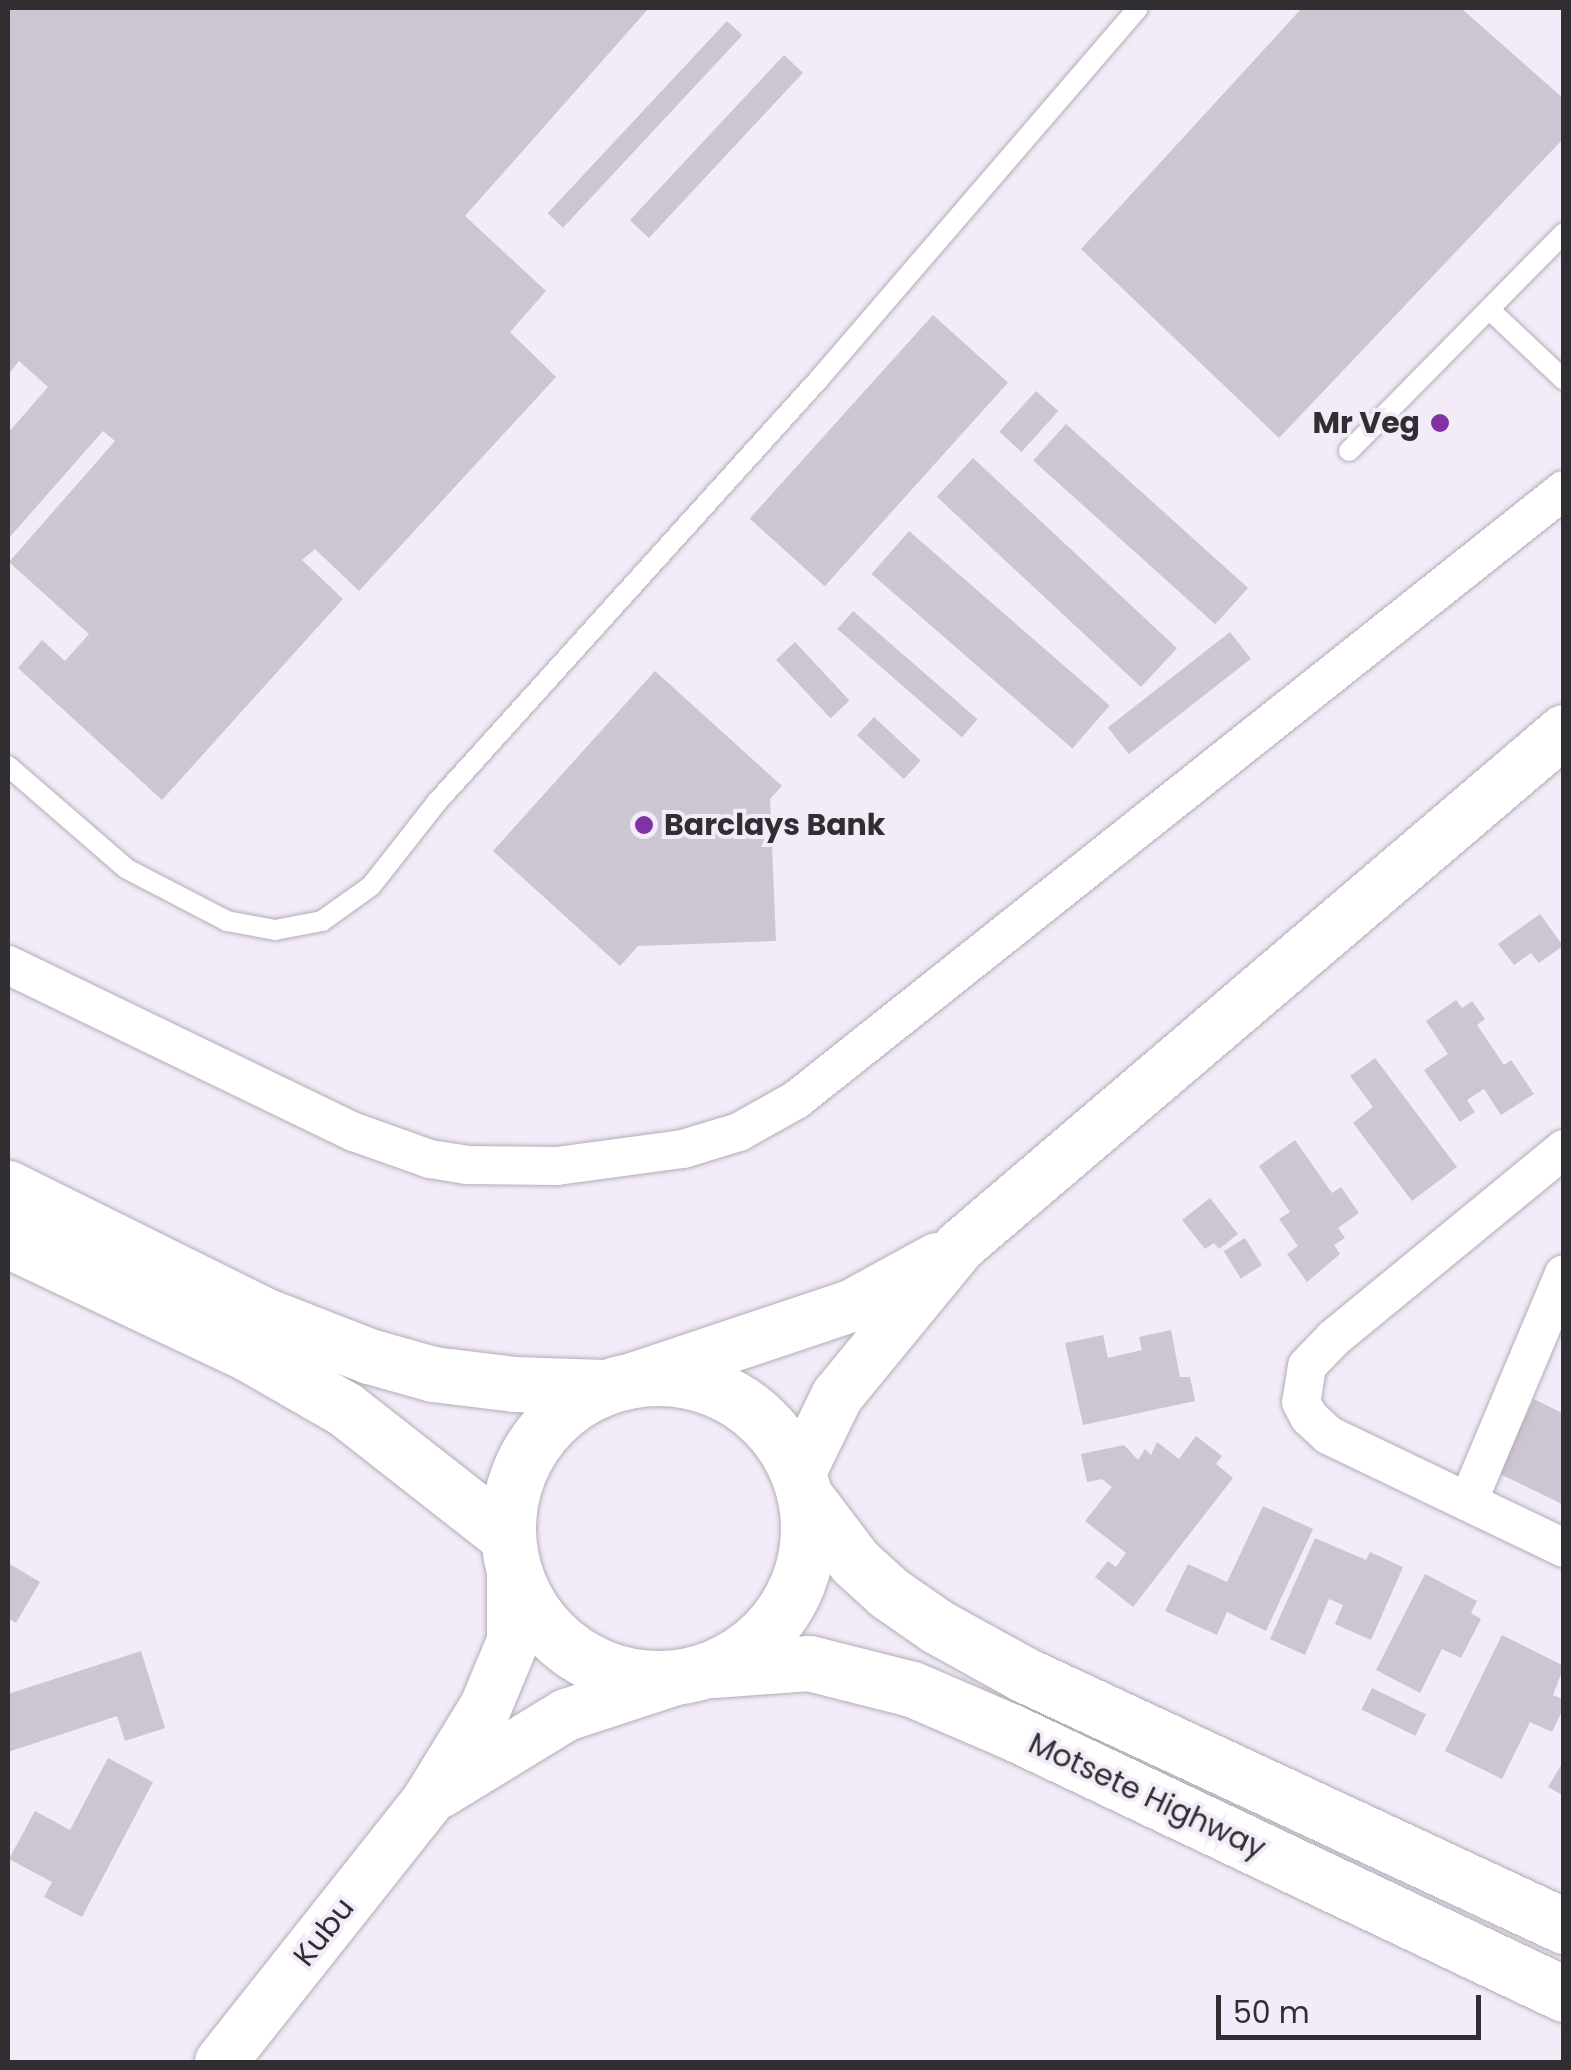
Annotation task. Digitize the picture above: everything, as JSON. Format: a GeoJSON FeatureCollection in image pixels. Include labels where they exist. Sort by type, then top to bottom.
{"type":"FeatureCollection","features":[{"type":"Feature","properties":{"kind":"highway"},"geometry":{"type":"LineString","coordinates":[[8,1188],[264,1315],[369,1356],[433,1374],[514,1384],[674,1378],[714,1388],[750,1408],[778,1438],[802,1485],[808,1539],[800,1581],[779,1618],[749,1649],[697,1674],[650,1679],[590,1663],[541,1624],[510,1552],[345,1409],[251,1354],[8,1240]]}},
{"type":"Feature","properties":{"kind":"highway"},"geometry":{"type":"LineString","coordinates":[[510,1552],[513,1490],[531,1446],[575,1402],[618,1383]]}},
{"type":"Feature","properties":{"kind":"highway","name":"Motsete Highway"},"geometry":{"type":"LineString","coordinates":[[802,1485],[855,1562],[889,1593],[938,1627],[1026,1674],[1564,1926]]}},
{"type":"Feature","properties":{"kind":"highway","name":"Motsete Highway"},"geometry":{"type":"LineString","coordinates":[[697,1674],[810,1664],[912,1688],[1564,1994]]}},
{"type":"Feature","properties":{"kind":"main road"},"geometry":{"type":"LineString","coordinates":[[802,1485],[837,1396],[960,1246],[1564,732]]}},
{"type":"Feature","properties":{"kind":"main road"},"geometry":{"type":"LineString","coordinates":[[618,1383],[851,1306],[960,1246]]}},
{"type":"Feature","properties":{"kind":"main road","name":"Kubu"},"geometry":{"type":"LineString","coordinates":[[221,2062],[426,1802],[506,1667],[512,1641],[510,1552]]}},
{"type":"Feature","properties":{"kind":"main road","name":"Kubu"},"geometry":{"type":"LineString","coordinates":[[426,1802],[566,1715],[697,1674]]}},
{"type":"Feature","properties":{"kind":"street"},"geometry":{"type":"LineString","coordinates":[[8,965],[354,1132],[430,1159],[466,1165],[557,1166],[683,1150],[738,1132],[796,1100],[1564,490]]}},
{"type":"Feature","properties":{"kind":"street"},"geometry":{"type":"LineString","coordinates":[[1564,1150],[1333,1338],[1308,1366],[1301,1402],[1308,1417],[1328,1435],[1564,1548]]}},
{"type":"Feature","properties":{"kind":"street"},"geometry":{"type":"LineString","coordinates":[[1468,1502],[1564,1274]]}},
{"type":"Feature","properties":{"kind":"lane"},"geometry":{"type":"LineString","coordinates":[[8,766],[126,869],[228,922],[275,930],[322,921],[371,886],[437,802],[818,380],[1138,8]]}},
{"type":"Feature","properties":{"kind":"lane"},"geometry":{"type":"LineString","coordinates":[[1349,451],[1564,233]]}},
{"type":"Feature","properties":{"kind":"lane"},"geometry":{"type":"LineString","coordinates":[[1490,310],[1564,380]]}},
{"type":"Feature","properties":{"kind":"building"},"geometry":{"type":"Polygon","coordinates":[[[8,8],[649,8],[465,216],[546,291],[510,332],[556,377],[359,591],[315,549],[302,560],[343,599],[162,800],[18,668],[42,640],[65,661],[89,634],[9,562],[115,441],[103,431],[8,539],[8,433],[48,387],[19,361],[8,375],[8,8]]]}},
{"type":"Feature","properties":{"kind":"building"},"geometry":{"type":"Polygon","coordinates":[[[1302,8],[1461,8],[1564,99],[1564,138],[1279,438],[1081,249],[1302,8]]]}},
{"type":"Feature","properties":{"kind":"building"},"geometry":{"type":"Polygon","coordinates":[[[727,21],[742,35],[563,228],[548,213],[727,21]]]}},
{"type":"Feature","properties":{"kind":"building"},"geometry":{"type":"Polygon","coordinates":[[[784,55],[803,73],[649,238],[630,220],[784,55]]]}},
{"type":"Feature","properties":{"kind":"building"},"geometry":{"type":"Polygon","coordinates":[[[933,315],[1008,383],[825,586],[750,519],[933,315]]]}},
{"type":"Feature","properties":{"kind":"building"},"geometry":{"type":"Polygon","coordinates":[[[1036,391],[1058,411],[1021,452],[999,432],[1036,391]]]}},
{"type":"Feature","properties":{"kind":"building"},"geometry":{"type":"Polygon","coordinates":[[[1066,424],[1248,588],[1215,624],[1033,460],[1066,424]]]}},
{"type":"Feature","properties":{"kind":"building"},"geometry":{"type":"Polygon","coordinates":[[[973,458],[1177,648],[1141,687],[937,497],[973,458]]]}},
{"type":"Feature","properties":{"kind":"building"},"geometry":{"type":"Polygon","coordinates":[[[909,531],[1110,706],[1072,749],[872,574],[909,531]]]}},
{"type":"Feature","properties":{"kind":"building"},"geometry":{"type":"Polygon","coordinates":[[[853,611],[978,719],[962,737],[837,629],[853,611]]]}},
{"type":"Feature","properties":{"kind":"building"},"geometry":{"type":"Polygon","coordinates":[[[1230,632],[1251,659],[1129,754],[1108,727],[1230,632]]]}},
{"type":"Feature","properties":{"kind":"building"},"geometry":{"type":"Polygon","coordinates":[[[795,642],[850,701],[831,718],[776,660],[795,642]]]}},
{"type":"Feature","properties":{"kind":"building","name":"Barclays Bank"},"geometry":{"type":"Polygon","coordinates":[[[655,671],[782,786],[770,799],[776,941],[638,946],[620,966],[493,851],[655,671]]]}},
{"type":"Feature","properties":{"kind":"building"},"geometry":{"type":"Polygon","coordinates":[[[874,717],[921,761],[904,779],[857,735],[874,717]]]}},
{"type":"Feature","properties":{"kind":"building"},"geometry":{"type":"Polygon","coordinates":[[[1540,914],[1563,946],[1539,963],[1531,953],[1514,965],[1498,944],[1540,914]]]}},
{"type":"Feature","properties":{"kind":"building"},"geometry":{"type":"Polygon","coordinates":[[[1456,1000],[1462,1008],[1472,1001],[1485,1019],[1477,1025],[1504,1065],[1511,1060],[1534,1094],[1501,1115],[1484,1089],[1467,1100],[1475,1112],[1460,1122],[1424,1070],[1448,1054],[1426,1021],[1456,1000]]]}},
{"type":"Feature","properties":{"kind":"building"},"geometry":{"type":"Polygon","coordinates":[[[1375,1058],[1457,1167],[1412,1201],[1353,1123],[1373,1107],[1350,1076],[1375,1058]]]}},
{"type":"Feature","properties":{"kind":"building"},"geometry":{"type":"Polygon","coordinates":[[[1295,1140],[1332,1193],[1341,1187],[1359,1213],[1338,1228],[1345,1238],[1334,1245],[1340,1254],[1307,1282],[1287,1254],[1298,1246],[1279,1219],[1290,1212],[1259,1166],[1295,1140]]]}},
{"type":"Feature","properties":{"kind":"building"},"geometry":{"type":"Polygon","coordinates":[[[1210,1198],[1238,1234],[1219,1249],[1214,1243],[1205,1249],[1182,1220],[1210,1198]]]}},
{"type":"Feature","properties":{"kind":"building"},"geometry":{"type":"Polygon","coordinates":[[[1245,1238],[1262,1265],[1241,1278],[1224,1251],[1245,1238]]]}},
{"type":"Feature","properties":{"kind":"building"},"geometry":{"type":"Polygon","coordinates":[[[1171,1330],[1180,1377],[1190,1377],[1195,1401],[1083,1425],[1065,1343],[1103,1335],[1108,1358],[1142,1350],[1139,1337],[1171,1330]]]}},
{"type":"Feature","properties":{"kind":"building"},"geometry":{"type":"Polygon","coordinates":[[[1534,1399],[1564,1414],[1564,1505],[1498,1473],[1534,1399]]]}},
{"type":"Feature","properties":{"kind":"building"},"geometry":{"type":"Polygon","coordinates":[[[1196,1436],[1222,1456],[1216,1464],[1233,1478],[1133,1607],[1095,1577],[1108,1561],[1116,1567],[1126,1553],[1085,1521],[1112,1487],[1102,1479],[1087,1482],[1081,1454],[1124,1445],[1138,1460],[1145,1449],[1151,1455],[1157,1442],[1179,1459],[1196,1436]]]}},
{"type":"Feature","properties":{"kind":"building"},"geometry":{"type":"Polygon","coordinates":[[[1263,1506],[1313,1529],[1266,1631],[1227,1612],[1217,1635],[1165,1611],[1188,1564],[1227,1582],[1263,1506]]]}},
{"type":"Feature","properties":{"kind":"building"},"geometry":{"type":"Polygon","coordinates":[[[1315,1538],[1366,1560],[1370,1552],[1403,1567],[1371,1640],[1335,1624],[1343,1605],[1329,1599],[1305,1655],[1270,1639],[1315,1538]]]}},
{"type":"Feature","properties":{"kind":"building"},"geometry":{"type":"Polygon","coordinates":[[[8,1563],[40,1582],[16,1623],[8,1618],[8,1563]]]}},
{"type":"Feature","properties":{"kind":"building"},"geometry":{"type":"Polygon","coordinates":[[[1425,1574],[1477,1601],[1471,1613],[1481,1619],[1461,1658],[1442,1649],[1420,1693],[1376,1670],[1425,1574]]]}},
{"type":"Feature","properties":{"kind":"building"},"geometry":{"type":"Polygon","coordinates":[[[1502,1635],[1564,1666],[1553,1695],[1564,1700],[1564,1707],[1552,1732],[1530,1722],[1502,1779],[1445,1751],[1502,1635]]]}},
{"type":"Feature","properties":{"kind":"building"},"geometry":{"type":"Polygon","coordinates":[[[141,1651],[165,1728],[125,1741],[117,1716],[8,1752],[8,1694],[141,1651]]]}},
{"type":"Feature","properties":{"kind":"building"},"geometry":{"type":"Polygon","coordinates":[[[1372,1688],[1426,1714],[1415,1736],[1361,1710],[1372,1688]]]}},
{"type":"Feature","properties":{"kind":"building"},"geometry":{"type":"Polygon","coordinates":[[[108,1758],[153,1782],[82,1917],[44,1897],[52,1882],[9,1859],[35,1811],[70,1830],[108,1758]]]}},
{"type":"Feature","properties":{"kind":"building"},"geometry":{"type":"Polygon","coordinates":[[[1564,1760],[1564,1796],[1548,1787],[1564,1760]]]}},
{"type":"Feature","properties":{"kind":"place","name":"Mr Veg"},"geometry":{"type":"Point","coordinates":[1440,423]}},
{"type":"Feature","properties":{"kind":"place","name":"Barclays Bank"},"geometry":{"type":"Point","coordinates":[644,825]}}]}
